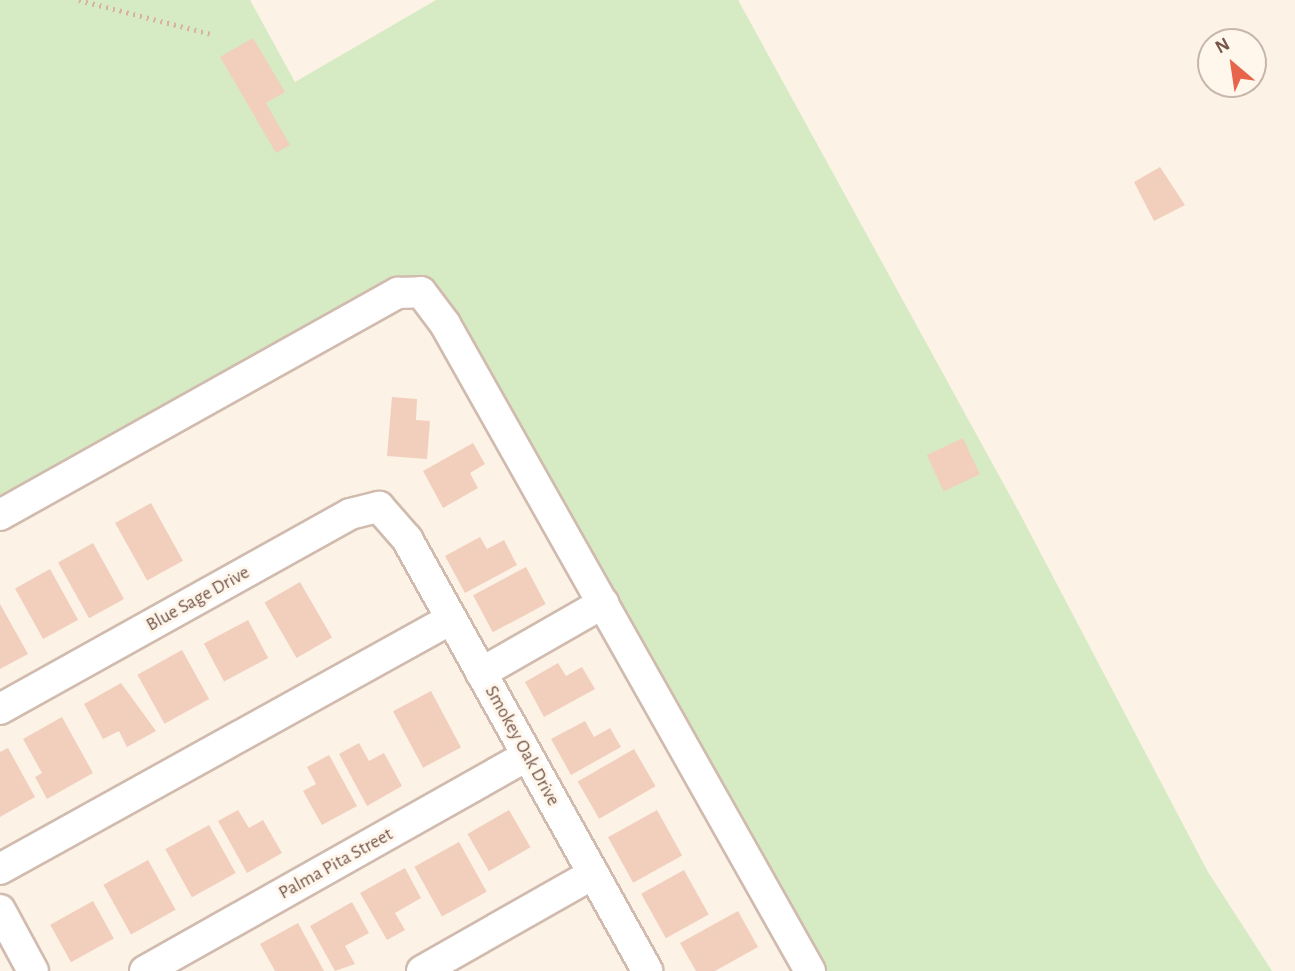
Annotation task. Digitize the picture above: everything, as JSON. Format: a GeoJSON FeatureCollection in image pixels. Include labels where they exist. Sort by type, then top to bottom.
{"type":"FeatureCollection","features":[{"type":"Feature","properties":{"kind":"street"},"geometry":{"type":"LineString","coordinates":[[0,516],[409,289],[421,292],[446,324],[810,971]]}},
{"type":"Feature","properties":{"kind":"street","name":"Blue Sage Drive"},"geometry":{"type":"LineString","coordinates":[[0,709],[350,514],[379,507],[395,522]]}},
{"type":"Feature","properties":{"kind":"street","name":"Smokey Oak Drive"},"geometry":{"type":"LineString","coordinates":[[395,522],[647,971]]}},
{"type":"Feature","properties":{"kind":"street"},"geometry":{"type":"LineString","coordinates":[[481,673],[603,603]]}},
{"type":"Feature","properties":{"kind":"street"},"geometry":{"type":"LineString","coordinates":[[0,869],[451,618]]}},
{"type":"Feature","properties":{"kind":"street","name":"Palma Pita Street"},"geometry":{"type":"LineString","coordinates":[[145,971],[527,756]]}},
{"type":"Feature","properties":{"kind":"street"},"geometry":{"type":"LineString","coordinates":[[422,971],[593,874]]}},
{"type":"Feature","properties":{"kind":"street"},"geometry":{"type":"LineString","coordinates":[[0,910],[33,971]]}},
{"type":"Feature","properties":{"kind":"path"},"geometry":{"type":"LineString","coordinates":[[79,0],[211,34]]}},
{"type":"Feature","properties":{"kind":"green space"},"geometry":{"type":"Polygon","coordinates":[[[0,0],[250,0],[295,82],[436,0],[738,0],[1019,512],[1208,872],[1272,971],[812,971],[427,281],[0,519],[0,0]]]}},
{"type":"Feature","properties":{"kind":"building"},"geometry":{"type":"Polygon","coordinates":[[[253,38],[285,92],[266,103],[290,145],[276,153],[220,57],[253,38]]]}},
{"type":"Feature","properties":{"kind":"building"},"geometry":{"type":"Polygon","coordinates":[[[1160,167],[1185,205],[1154,221],[1134,182],[1160,167]]]}},
{"type":"Feature","properties":{"kind":"building"},"geometry":{"type":"Polygon","coordinates":[[[392,397],[417,399],[416,420],[430,421],[427,459],[387,456],[392,397]]]}},
{"type":"Feature","properties":{"kind":"building"},"geometry":{"type":"Polygon","coordinates":[[[963,438],[980,474],[944,491],[927,455],[963,438]]]}},
{"type":"Feature","properties":{"kind":"building"},"geometry":{"type":"Polygon","coordinates":[[[473,443],[485,464],[470,473],[478,488],[443,508],[423,471],[473,443]]]}},
{"type":"Feature","properties":{"kind":"building"},"geometry":{"type":"Polygon","coordinates":[[[151,503],[183,561],[147,581],[115,523],[151,503]]]}},
{"type":"Feature","properties":{"kind":"building"},"geometry":{"type":"Polygon","coordinates":[[[480,537],[487,549],[504,540],[517,565],[465,593],[445,556],[480,537]]]}},
{"type":"Feature","properties":{"kind":"building"},"geometry":{"type":"Polygon","coordinates":[[[93,543],[124,599],[89,618],[58,562],[93,543]]]}},
{"type":"Feature","properties":{"kind":"building"},"geometry":{"type":"Polygon","coordinates":[[[526,567],[546,604],[493,632],[473,595],[526,567]]]}},
{"type":"Feature","properties":{"kind":"building"},"geometry":{"type":"Polygon","coordinates":[[[50,569],[78,620],[43,639],[15,588],[50,569]]]}},
{"type":"Feature","properties":{"kind":"building"},"geometry":{"type":"Polygon","coordinates":[[[300,582],[332,637],[296,658],[264,602],[300,582]]]}},
{"type":"Feature","properties":{"kind":"building"},"geometry":{"type":"Polygon","coordinates":[[[0,604],[28,654],[0,669],[0,604]]]}},
{"type":"Feature","properties":{"kind":"building"},"geometry":{"type":"Polygon","coordinates":[[[248,620],[268,658],[224,681],[204,643],[248,620]]]}},
{"type":"Feature","properties":{"kind":"building"},"geometry":{"type":"Polygon","coordinates":[[[182,650],[209,699],[165,724],[137,675],[182,650]]]}},
{"type":"Feature","properties":{"kind":"building"},"geometry":{"type":"Polygon","coordinates":[[[558,663],[566,676],[582,667],[595,689],[544,717],[525,682],[558,663]]]}},
{"type":"Feature","properties":{"kind":"building"},"geometry":{"type":"Polygon","coordinates":[[[121,683],[156,731],[127,747],[119,731],[103,739],[84,704],[121,683]]]}},
{"type":"Feature","properties":{"kind":"building"},"geometry":{"type":"Polygon","coordinates":[[[431,691],[461,748],[423,768],[393,711],[431,691]]]}},
{"type":"Feature","properties":{"kind":"building"},"geometry":{"type":"Polygon","coordinates":[[[62,717],[93,773],[47,799],[35,777],[42,773],[23,739],[62,717]]]}},
{"type":"Feature","properties":{"kind":"building"},"geometry":{"type":"Polygon","coordinates":[[[585,721],[594,737],[610,728],[621,747],[571,775],[551,739],[585,721]]]}},
{"type":"Feature","properties":{"kind":"building"},"geometry":{"type":"Polygon","coordinates":[[[359,743],[369,761],[384,753],[402,786],[367,806],[339,754],[359,743]]]}},
{"type":"Feature","properties":{"kind":"building"},"geometry":{"type":"Polygon","coordinates":[[[8,748],[35,797],[0,817],[0,752],[8,748]]]}},
{"type":"Feature","properties":{"kind":"building"},"geometry":{"type":"Polygon","coordinates":[[[634,749],[656,786],[599,819],[578,782],[634,749]]]}},
{"type":"Feature","properties":{"kind":"building"},"geometry":{"type":"Polygon","coordinates":[[[329,755],[357,806],[322,825],[303,791],[316,784],[307,767],[329,755]]]}},
{"type":"Feature","properties":{"kind":"building"},"geometry":{"type":"Polygon","coordinates":[[[238,810],[249,828],[263,820],[282,853],[247,873],[218,821],[238,810]]]}},
{"type":"Feature","properties":{"kind":"building"},"geometry":{"type":"Polygon","coordinates":[[[509,810],[530,847],[489,871],[467,834],[509,810]]]}},
{"type":"Feature","properties":{"kind":"building"},"geometry":{"type":"Polygon","coordinates":[[[657,810],[682,855],[633,883],[608,837],[657,810]]]}},
{"type":"Feature","properties":{"kind":"building"},"geometry":{"type":"Polygon","coordinates":[[[209,825],[236,873],[192,897],[165,849],[209,825]]]}},
{"type":"Feature","properties":{"kind":"building"},"geometry":{"type":"Polygon","coordinates":[[[459,842],[487,892],[442,917],[414,867],[459,842]]]}},
{"type":"Feature","properties":{"kind":"building"},"geometry":{"type":"Polygon","coordinates":[[[148,860],[176,910],[131,935],[103,885],[148,860]]]}},
{"type":"Feature","properties":{"kind":"building"},"geometry":{"type":"Polygon","coordinates":[[[405,868],[421,898],[395,913],[405,930],[387,940],[360,893],[405,868]]]}},
{"type":"Feature","properties":{"kind":"building"},"geometry":{"type":"Polygon","coordinates":[[[684,870],[709,915],[666,938],[641,894],[684,870]]]}},
{"type":"Feature","properties":{"kind":"building"},"geometry":{"type":"Polygon","coordinates":[[[93,901],[114,939],[71,962],[50,925],[93,901]]]}},
{"type":"Feature","properties":{"kind":"building"},"geometry":{"type":"Polygon","coordinates":[[[352,902],[369,933],[345,946],[355,964],[335,971],[310,926],[352,902]]]}},
{"type":"Feature","properties":{"kind":"building"},"geometry":{"type":"Polygon","coordinates":[[[738,911],[758,947],[715,971],[696,971],[680,943],[738,911]]]}},
{"type":"Feature","properties":{"kind":"building"},"geometry":{"type":"Polygon","coordinates":[[[298,923],[324,971],[275,971],[260,944],[298,923]]]}}]}
